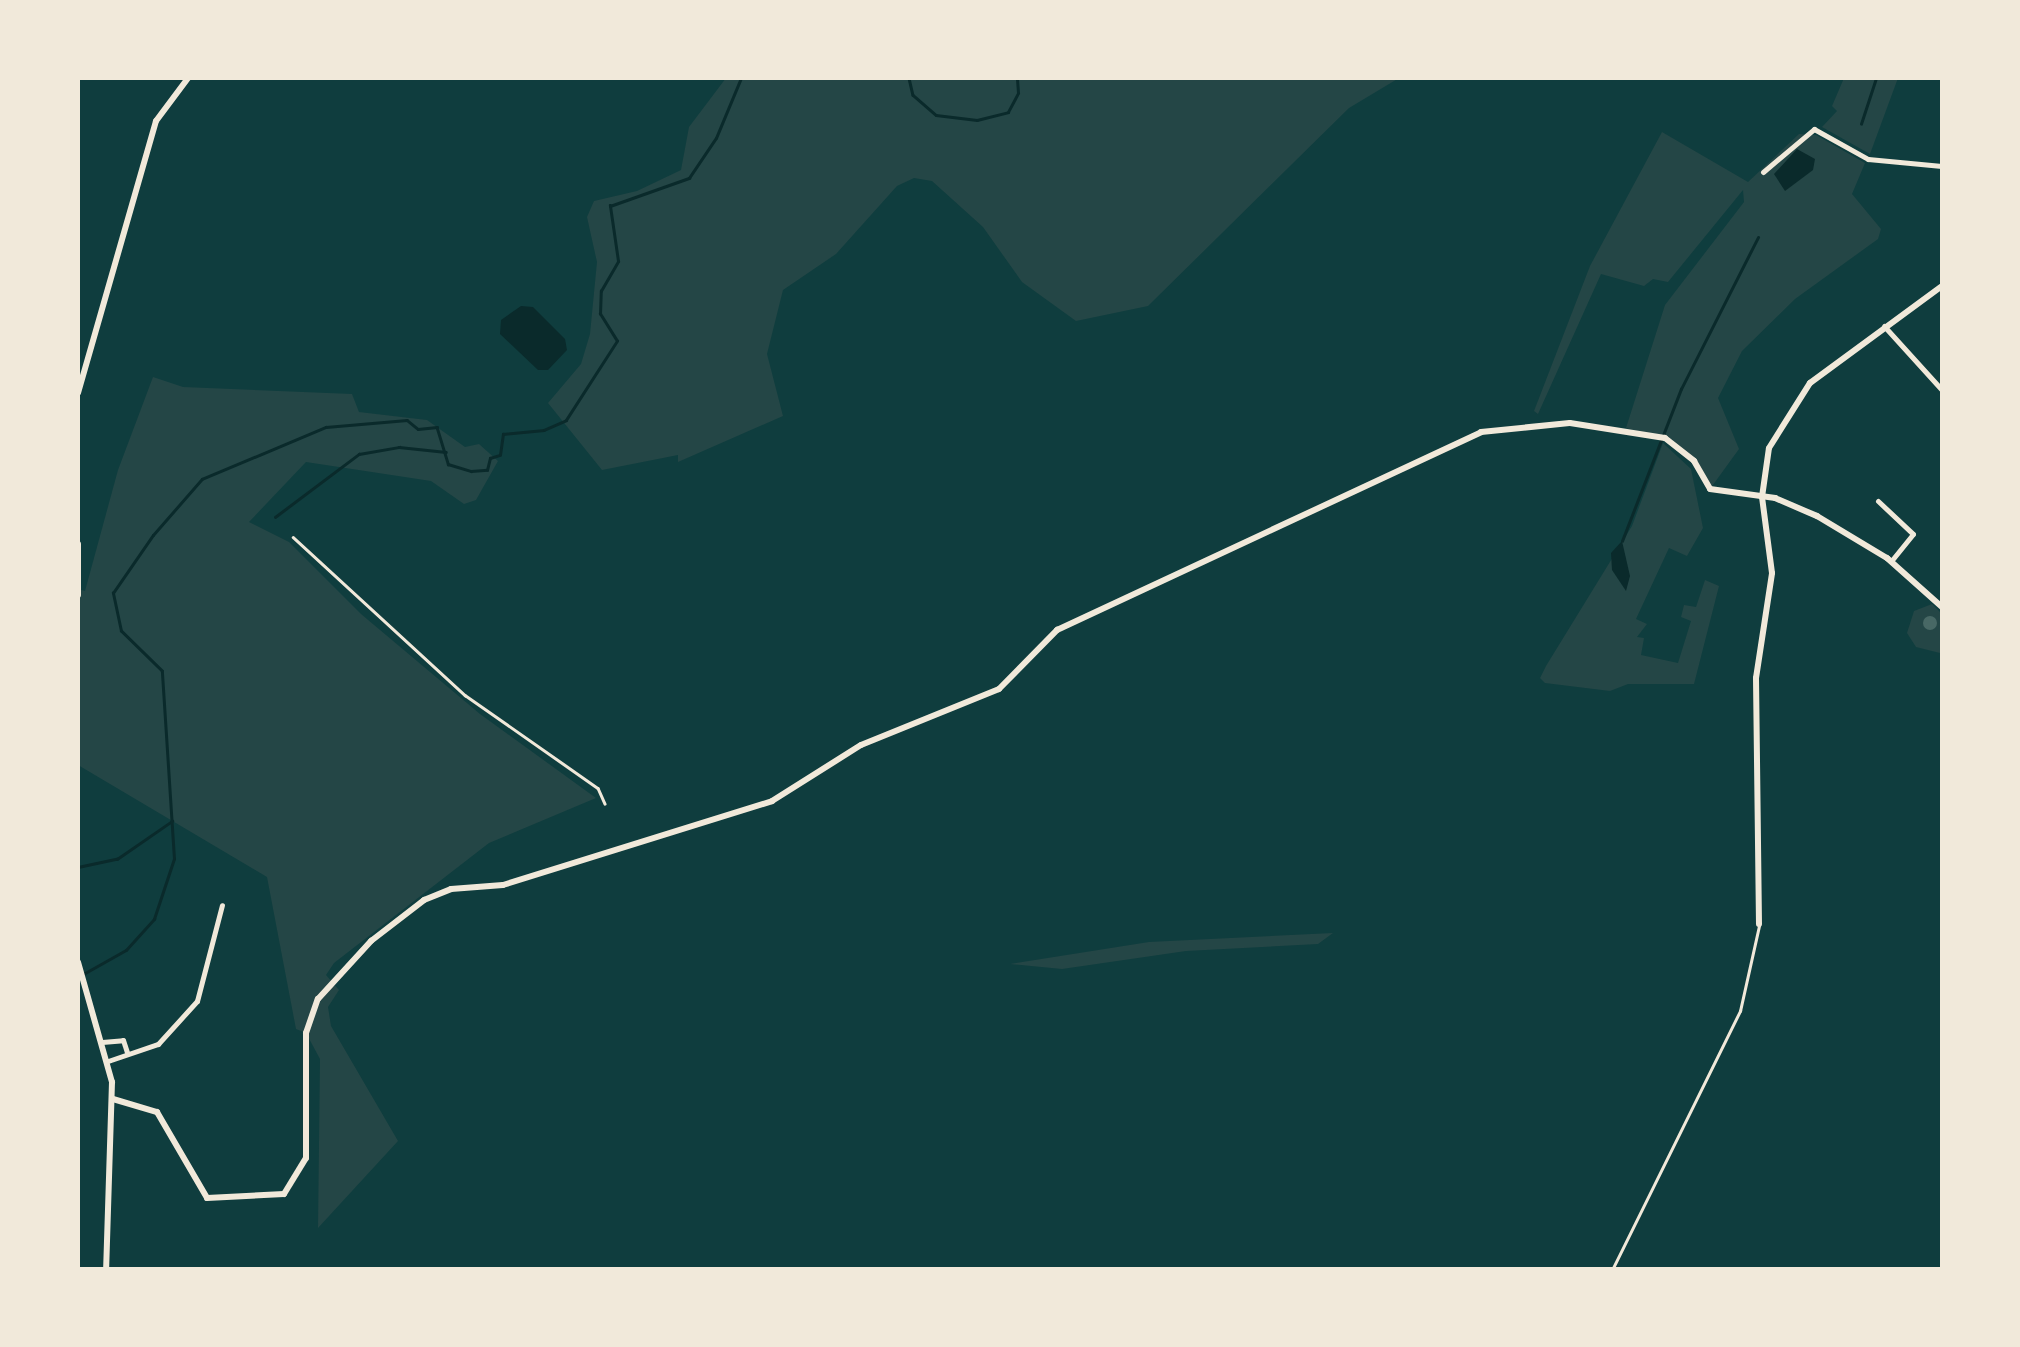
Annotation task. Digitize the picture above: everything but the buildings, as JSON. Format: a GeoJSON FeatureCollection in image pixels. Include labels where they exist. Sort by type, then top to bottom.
{"type":"FeatureCollection","features":[{"type":"Feature","properties":{"kind":"street"},"geometry":{"type":"LineString","coordinates":[[78,393],[156,121],[186,78]]}},
{"type":"Feature","properties":{"kind":"street"},"geometry":{"type":"LineString","coordinates":[[1763,172],[1814,130],[1868,159],[1942,166]]}},
{"type":"Feature","properties":{"kind":"street"},"geometry":{"type":"LineString","coordinates":[[1759,924],[1756,678],[1772,573],[1762,496],[1769,448],[1794,403],[1844,353],[1942,286]]}},
{"type":"Feature","properties":{"kind":"street"},"geometry":{"type":"LineString","coordinates":[[1884,326],[1942,390]]}},
{"type":"Feature","properties":{"kind":"street"},"geometry":{"type":"LineString","coordinates":[[1936,382],[1942,377]]}},
{"type":"Feature","properties":{"kind":"street"},"geometry":{"type":"LineString","coordinates":[[113,1099],[158,1112],[206,1198],[284,1194],[306,1158],[306,1032],[318,999],[338,971],[424,900],[451,889],[503,885],[772,801],[861,745],[999,689],[1057,630],[1481,432],[1570,422],[1662,437],[1694,460],[1710,489],[1762,496],[1816,516],[1890,561],[1942,606]]}},
{"type":"Feature","properties":{"kind":"street"},"geometry":{"type":"LineString","coordinates":[[1878,501],[1913,534],[1890,561]]}},
{"type":"Feature","properties":{"kind":"street"},"geometry":{"type":"LineString","coordinates":[[78,544],[78,591]]}},
{"type":"Feature","properties":{"kind":"street"},"geometry":{"type":"LineString","coordinates":[[108,1062],[158,1044],[197,1001],[222,905]]}},
{"type":"Feature","properties":{"kind":"street"},"geometry":{"type":"LineString","coordinates":[[78,962],[81,988],[108,1062],[113,1099],[106,1270]]}},
{"type":"Feature","properties":{"kind":"street"},"geometry":{"type":"LineString","coordinates":[[102,1042],[123,1040],[127,1052]]}},
{"type":"Feature","properties":{"kind":"lane"},"geometry":{"type":"LineString","coordinates":[[1612,1270],[1740,1012],[1758,956],[1759,924]]}},
{"type":"Feature","properties":{"kind":"path"},"geometry":{"type":"LineString","coordinates":[[293,537],[465,695],[598,788],[605,804]]}},
{"type":"Feature","properties":{"kind":"shaded area"},"geometry":{"type":"Polygon","coordinates":[[[726,78],[1399,78],[1349,108],[1148,306],[1076,321],[1022,282],[983,227],[932,181],[914,178],[897,186],[836,254],[783,290],[767,354],[783,416],[678,462],[678,455],[602,470],[548,403],[581,364],[590,334],[597,262],[587,217],[594,201],[637,191],[681,170],[689,127],[726,78]]]}},
{"type":"Feature","properties":{"kind":"shaded area"},"geometry":{"type":"Polygon","coordinates":[[[1844,78],[1898,78],[1870,154],[1822,127],[1837,111],[1832,106],[1844,78]]]}},
{"type":"Feature","properties":{"kind":"shaded area"},"geometry":{"type":"Polygon","coordinates":[[[1662,132],[1748,182],[1799,134],[1816,135],[1865,163],[1852,194],[1881,229],[1878,239],[1795,299],[1742,351],[1718,398],[1739,449],[1710,489],[1694,461],[1665,438],[1626,428],[1665,305],[1744,202],[1743,190],[1668,282],[1653,279],[1644,286],[1601,274],[1538,414],[1534,411],[1590,266],[1662,132]]]}},
{"type":"Feature","properties":{"kind":"shaded area"},"geometry":{"type":"Polygon","coordinates":[[[1797,149],[1815,159],[1813,170],[1785,191],[1774,174],[1797,149]]]}},
{"type":"Feature","properties":{"kind":"shaded area"},"geometry":{"type":"Polygon","coordinates":[[[521,306],[533,307],[565,339],[567,350],[548,370],[538,370],[500,334],[501,320],[521,306]]]}},
{"type":"Feature","properties":{"kind":"shaded area"},"geometry":{"type":"Polygon","coordinates":[[[153,377],[183,387],[352,394],[359,412],[427,420],[465,447],[479,444],[498,461],[476,500],[464,504],[431,481],[306,462],[249,522],[289,542],[361,614],[480,714],[596,798],[489,843],[334,963],[326,975],[339,990],[328,1007],[331,1026],[398,1141],[318,1228],[320,1059],[306,1033],[296,1029],[267,877],[78,765],[78,589],[85,591],[118,470],[153,377]]]}},
{"type":"Feature","properties":{"kind":"shaded area"},"geometry":{"type":"Polygon","coordinates":[[[1663,443],[1691,469],[1703,528],[1687,556],[1669,548],[1636,619],[1647,624],[1637,637],[1644,638],[1641,655],[1678,663],[1691,621],[1681,617],[1684,605],[1696,607],[1705,580],[1719,586],[1694,684],[1628,684],[1610,691],[1545,683],[1540,678],[1546,666],[1632,526],[1663,443]]]}},
{"type":"Feature","properties":{"kind":"shaded area"},"geometry":{"type":"Polygon","coordinates":[[[1622,541],[1630,576],[1626,591],[1612,570],[1611,553],[1622,541]]]}},
{"type":"Feature","properties":{"kind":"shaded area"},"geometry":{"type":"Polygon","coordinates":[[[1932,604],[1942,614],[1940,653],[1916,647],[1907,633],[1914,611],[1932,604]]]}},
{"type":"Feature","properties":{"kind":"shaded area"},"geometry":{"type":"Polygon","coordinates":[[[1333,933],[1318,944],[1186,951],[1062,969],[1010,964],[1149,942],[1333,933]]]}},
{"type":"Feature","properties":{"kind":"waterway"},"geometry":{"type":"LineString","coordinates":[[78,977],[126,950],[154,919],[174,859],[162,671],[121,631],[113,593],[153,535],[202,479],[326,427],[407,420],[418,429],[437,427],[448,464],[471,471],[487,470],[490,458],[500,455],[503,434],[544,430],[566,420],[617,341],[600,314],[601,291],[618,261],[610,206],[689,178],[716,138],[741,78]]}},
{"type":"Feature","properties":{"kind":"waterway"},"geometry":{"type":"LineString","coordinates":[[909,78],[913,95],[936,115],[977,120],[1008,112],[1018,93],[1017,78]]}},
{"type":"Feature","properties":{"kind":"waterway"},"geometry":{"type":"LineString","coordinates":[[1861,124],[1876,78]]}},
{"type":"Feature","properties":{"kind":"waterway"},"geometry":{"type":"LineString","coordinates":[[1622,541],[1681,389],[1758,237]]}},
{"type":"Feature","properties":{"kind":"waterway"},"geometry":{"type":"LineString","coordinates":[[275,517],[359,454],[399,447],[446,452]]}},
{"type":"Feature","properties":{"kind":"waterway"},"geometry":{"type":"LineString","coordinates":[[78,867],[117,859],[172,821]]}}]}
